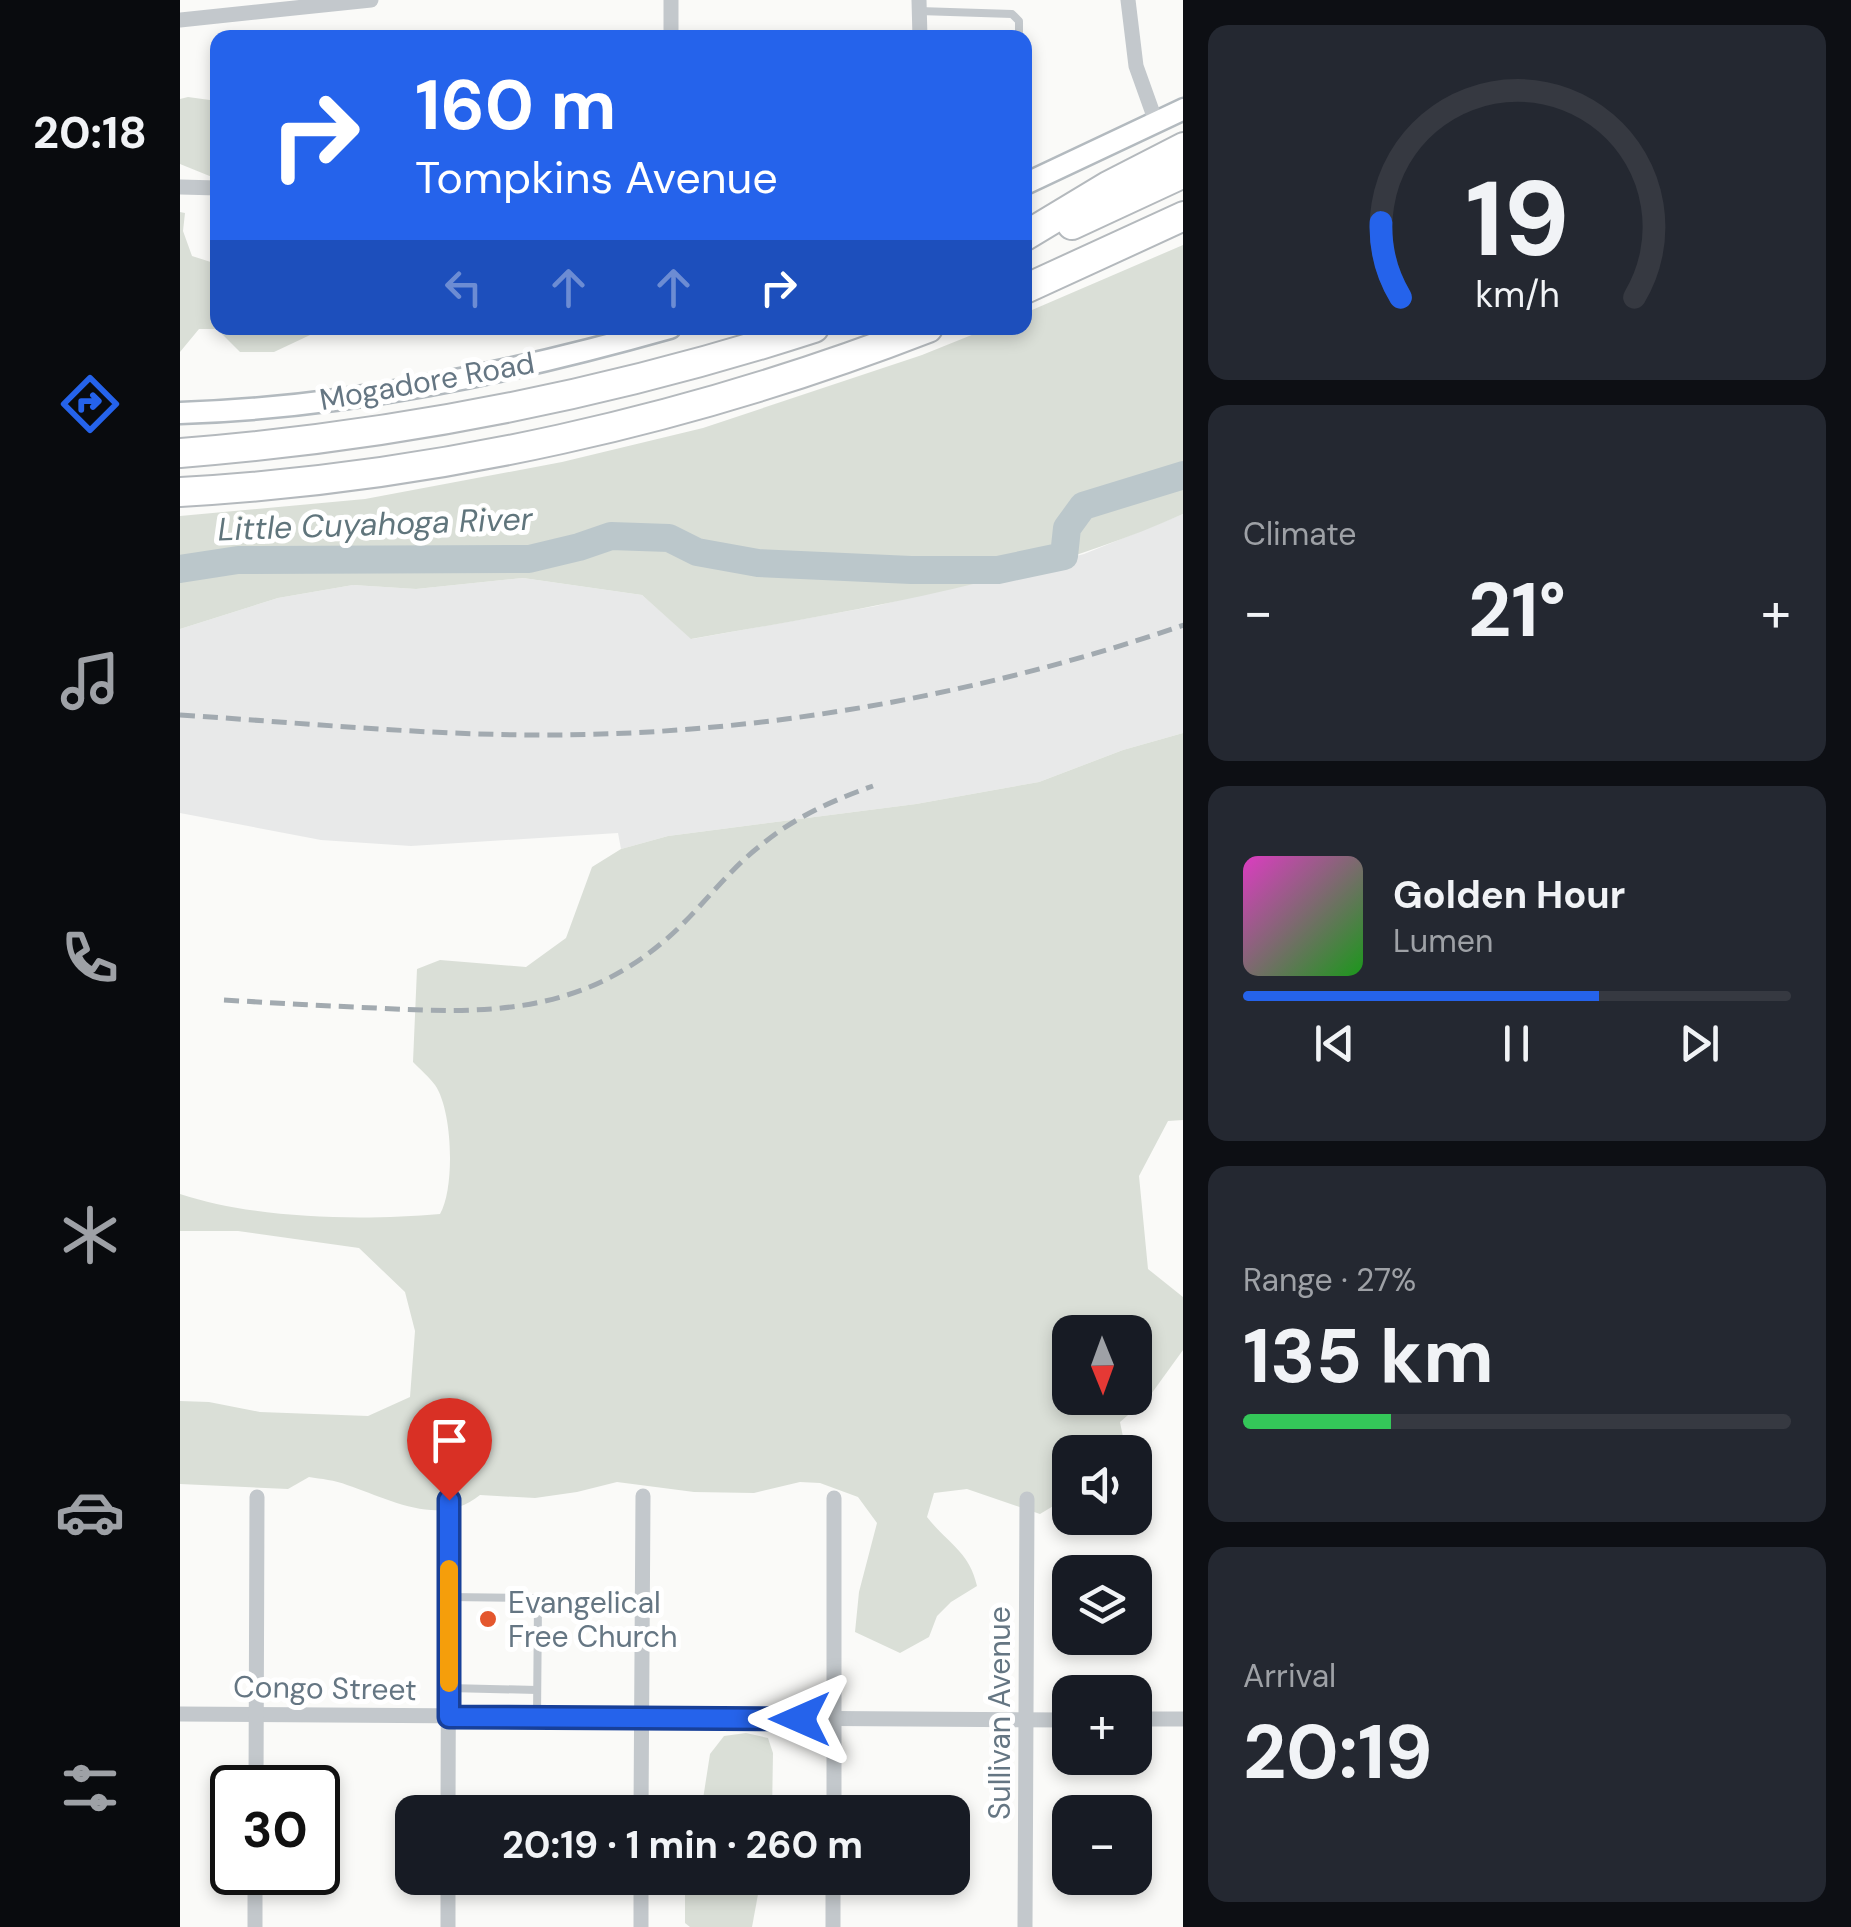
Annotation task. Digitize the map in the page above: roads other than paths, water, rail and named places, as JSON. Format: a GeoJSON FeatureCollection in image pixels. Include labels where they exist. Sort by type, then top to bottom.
{"type":"FeatureCollection","features":[{"type":"Feature","properties":{"kind":"highway"},"geometry":{"type":"LineString","coordinates":[[1032,232],[1183,148]]}},
{"type":"Feature","properties":{"kind":"highway"},"geometry":{"type":"LineString","coordinates":[[1032,243],[1183,173]]}},
{"type":"Feature","properties":{"kind":"highway"},"geometry":{"type":"LineString","coordinates":[[1032,286],[1183,216]]}},
{"type":"Feature","properties":{"kind":"highway"},"geometry":{"type":"LineString","coordinates":[[180,453],[324,439],[516,408],[680,368],[791,335]]}},
{"type":"Feature","properties":{"kind":"highway"},"geometry":{"type":"LineString","coordinates":[[180,492],[357,474],[565,438],[736,393],[910,335]]}},
{"type":"Feature","properties":{"kind":"street"},"geometry":{"type":"LineString","coordinates":[[180,20],[371,0]]}},
{"type":"Feature","properties":{"kind":"street"},"geometry":{"type":"LineString","coordinates":[[671,0],[671,30]]}},
{"type":"Feature","properties":{"kind":"street"},"geometry":{"type":"LineString","coordinates":[[1128,0],[1136,66],[1156,122]]}},
{"type":"Feature","properties":{"kind":"street"},"geometry":{"type":"LineString","coordinates":[[1032,181],[1183,109]]}},
{"type":"Feature","properties":{"kind":"street"},"geometry":{"type":"LineString","coordinates":[[180,187],[210,188]]}},
{"type":"Feature","properties":{"kind":"street","name":"Mogadore Road"},"geometry":{"type":"LineString","coordinates":[[180,414],[262,408],[436,383],[643,335]]}},
{"type":"Feature","properties":{"kind":"street"},"geometry":{"type":"LineString","coordinates":[[256,1496],[256,1765]]}},
{"type":"Feature","properties":{"kind":"street"},"geometry":{"type":"LineString","coordinates":[[641,1795],[643,1496]]}},
{"type":"Feature","properties":{"kind":"street"},"geometry":{"type":"LineString","coordinates":[[834,1498],[834,1795]]}},
{"type":"Feature","properties":{"kind":"street","name":"Sullivan Avenue"},"geometry":{"type":"LineString","coordinates":[[1026,1927],[1027,1498]]}},
{"type":"Feature","properties":{"kind":"street"},"geometry":{"type":"LineString","coordinates":[[448,1795],[449,1500]]}},
{"type":"Feature","properties":{"kind":"street","name":"Congo Street"},"geometry":{"type":"LineString","coordinates":[[180,1714],[1052,1720]]}},
{"type":"Feature","properties":{"kind":"street"},"geometry":{"type":"LineString","coordinates":[[1152,1719],[1183,1719]]}},
{"type":"Feature","properties":{"kind":"street"},"geometry":{"type":"LineString","coordinates":[[255,1927],[256,1895]]}},
{"type":"Feature","properties":{"kind":"street"},"geometry":{"type":"LineString","coordinates":[[448,1895],[448,1927]]}},
{"type":"Feature","properties":{"kind":"street"},"geometry":{"type":"LineString","coordinates":[[641,1895],[641,1927]]}},
{"type":"Feature","properties":{"kind":"street"},"geometry":{"type":"LineString","coordinates":[[833,1895],[833,1927]]}},
{"type":"Feature","properties":{"kind":"lane"},"geometry":{"type":"LineString","coordinates":[[919,6],[1012,14],[1020,20],[1019,30]]}},
{"type":"Feature","properties":{"kind":"lane"},"geometry":{"type":"LineString","coordinates":[[449,1597],[534,1598],[539,1612],[537,1718]]}},
{"type":"Feature","properties":{"kind":"lane"},"geometry":{"type":"LineString","coordinates":[[449,1688],[537,1690]]}},
{"type":"Feature","properties":{"kind":"waterway","name":"Little Cuyahoga River"},"geometry":{"type":"LineString","coordinates":[[180,569],[238,560],[529,559],[611,536],[669,538],[697,552],[758,563],[998,570],[1064,556],[1067,528],[1083,506],[1183,475]]}},
{"type":"Feature","properties":{"kind":"railway"},"geometry":{"type":"LineString","coordinates":[[180,715],[511,735],[718,727],[797,718],[954,690],[1183,625]]}},
{"type":"Feature","properties":{"kind":"railway"},"geometry":{"type":"LineString","coordinates":[[224,1000],[454,1010],[527,1005],[562,997],[630,966],[663,942],[747,857],[786,827],[873,786]]}},
{"type":"Feature","properties":{"kind":"place","name":"Evangelical Free Church"},"geometry":{"type":"Point","coordinates":[488,1619]}}]}
